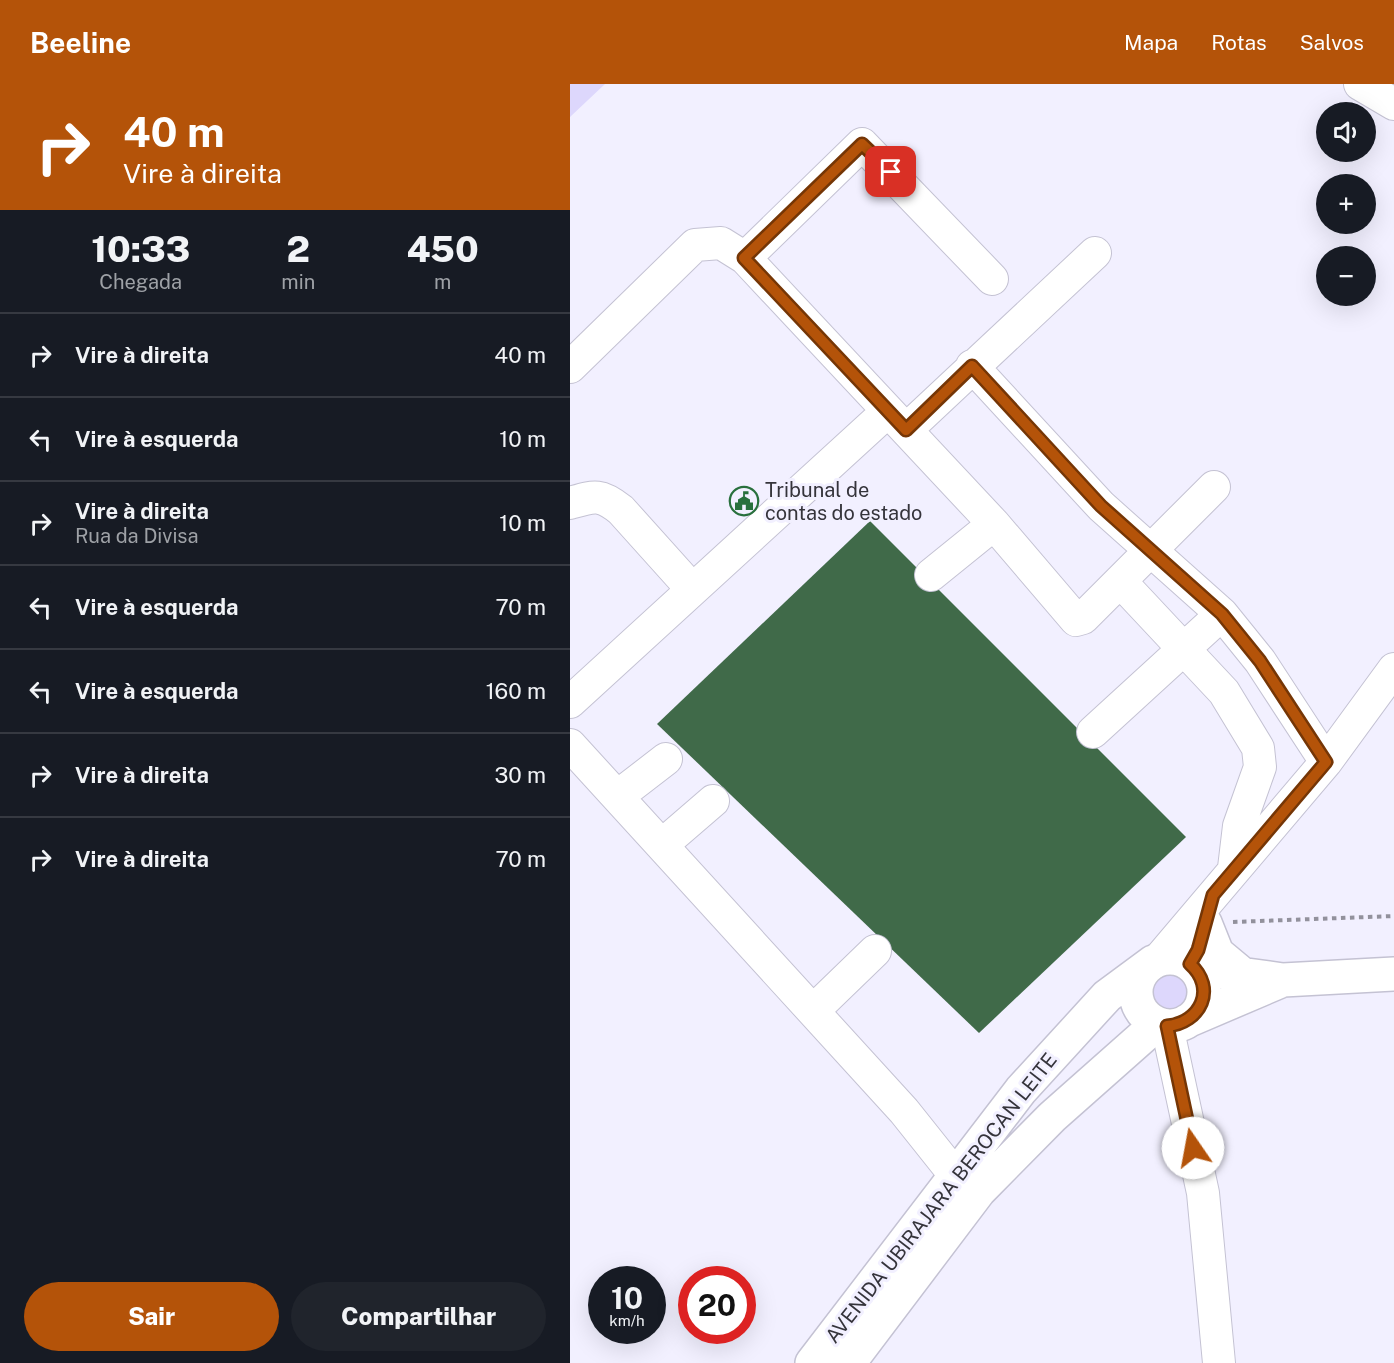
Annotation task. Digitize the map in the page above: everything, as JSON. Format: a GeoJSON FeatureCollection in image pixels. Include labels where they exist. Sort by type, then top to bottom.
{"type":"FeatureCollection","features":[{"type":"Feature","properties":{"kind":"main road"},"geometry":{"type":"LineString","coordinates":[[1209,909],[1217,953],[1240,973]]}},
{"type":"Feature","properties":{"kind":"main road"},"geometry":{"type":"LineString","coordinates":[[1283,980],[1170,1024],[1141,1010],[1136,989],[1144,969],[1156,961],[1170,957],[1193,966],[1283,980],[1394,974]]}},
{"type":"Feature","properties":{"kind":"main road","name":"AVENIDA UBIRAJARA BEROCAN LEITE"},"geometry":{"type":"LineString","coordinates":[[812,1363],[1021,1090],[1107,996],[1156,961]]}},
{"type":"Feature","properties":{"kind":"main road"},"geometry":{"type":"LineString","coordinates":[[1170,1024],[1201,1006],[1204,997],[1201,976],[1193,966]]}},
{"type":"Feature","properties":{"kind":"main road","name":"AVENIDA UBIRAJARA BEROCAN LEITE"},"geometry":{"type":"LineString","coordinates":[[849,1363],[979,1191],[1052,1117],[1170,1024]]}},
{"type":"Feature","properties":{"kind":"street"},"geometry":{"type":"LineString","coordinates":[[1360,84],[1394,104]]}},
{"type":"Feature","properties":{"kind":"street"},"geometry":{"type":"LineString","coordinates":[[744,258],[862,144],[992,279]]}},
{"type":"Feature","properties":{"kind":"street"},"geometry":{"type":"LineString","coordinates":[[570,367],[695,244],[721,243],[744,258],[897,420],[994,524],[1076,620],[1083,618],[1148,550],[1214,487]]}},
{"type":"Feature","properties":{"kind":"street"},"geometry":{"type":"LineString","coordinates":[[570,702],[692,589],[897,420],[972,366],[1095,254]]}},
{"type":"Feature","properties":{"kind":"street"},"geometry":{"type":"LineString","coordinates":[[972,366],[1101,506],[1222,614],[1260,661],[1326,762]]}},
{"type":"Feature","properties":{"kind":"street"},"geometry":{"type":"LineString","coordinates":[[570,503],[594,496],[608,500],[621,510],[692,589]]}},
{"type":"Feature","properties":{"kind":"street"},"geometry":{"type":"LineString","coordinates":[[931,575],[994,524]]}},
{"type":"Feature","properties":{"kind":"street"},"geometry":{"type":"LineString","coordinates":[[1120,581],[1224,692],[1258,748],[1260,767],[1239,826],[1234,868]]}},
{"type":"Feature","properties":{"kind":"street"},"geometry":{"type":"LineString","coordinates":[[1093,732],[1222,614]]}},
{"type":"Feature","properties":{"kind":"street"},"geometry":{"type":"LineString","coordinates":[[1156,961],[1209,909],[1234,868],[1326,762],[1394,669]]}},
{"type":"Feature","properties":{"kind":"street"},"geometry":{"type":"LineString","coordinates":[[570,745],[904,1111],[956,1175]]}},
{"type":"Feature","properties":{"kind":"street"},"geometry":{"type":"LineString","coordinates":[[618,796],[666,759]]}},
{"type":"Feature","properties":{"kind":"street"},"geometry":{"type":"LineString","coordinates":[[662,845],[713,801]]}},
{"type":"Feature","properties":{"kind":"street"},"geometry":{"type":"LineString","coordinates":[[1193,966],[1209,909]]}},
{"type":"Feature","properties":{"kind":"street"},"geometry":{"type":"LineString","coordinates":[[813,1011],[876,951]]}},
{"type":"Feature","properties":{"kind":"street"},"geometry":{"type":"LineString","coordinates":[[1170,1024],[1203,1193],[1219,1363]]}},
{"type":"Feature","properties":{"kind":"path"},"geometry":{"type":"LineString","coordinates":[[1209,909],[1394,916]]}},
{"type":"Feature","properties":{"kind":"shaded area"},"geometry":{"type":"Polygon","coordinates":[[[570,84],[605,84],[570,117],[570,84]]]}},
{"type":"Feature","properties":{"kind":"shaded area"},"geometry":{"type":"Polygon","coordinates":[[[1171,969],[1194,980],[1198,992],[1189,1003],[1179,1009],[1167,1012],[1154,1011],[1147,996],[1147,985],[1171,969]]]}},
{"type":"Feature","properties":{"kind":"building"},"geometry":{"type":"Polygon","coordinates":[[[870,521],[1186,837],[979,1033],[657,724],[870,521]]]}},
{"type":"Feature","properties":{"kind":"place","name":"Tribunal de contas do estado"},"geometry":{"type":"Point","coordinates":[744,501]}},
{"type":"Feature","properties":{"kind":"route"},"geometry":{"type":"LineString","coordinates":[[891,172],[862,144],[744,258],[906,430],[972,366],[1101,506],[1222,614],[1260,661],[1326,762],[1213,895],[1198,950],[1190,964],[1201,976],[1204,986],[1201,1006],[1187,1021],[1167,1026],[1193,1148]]}}]}
